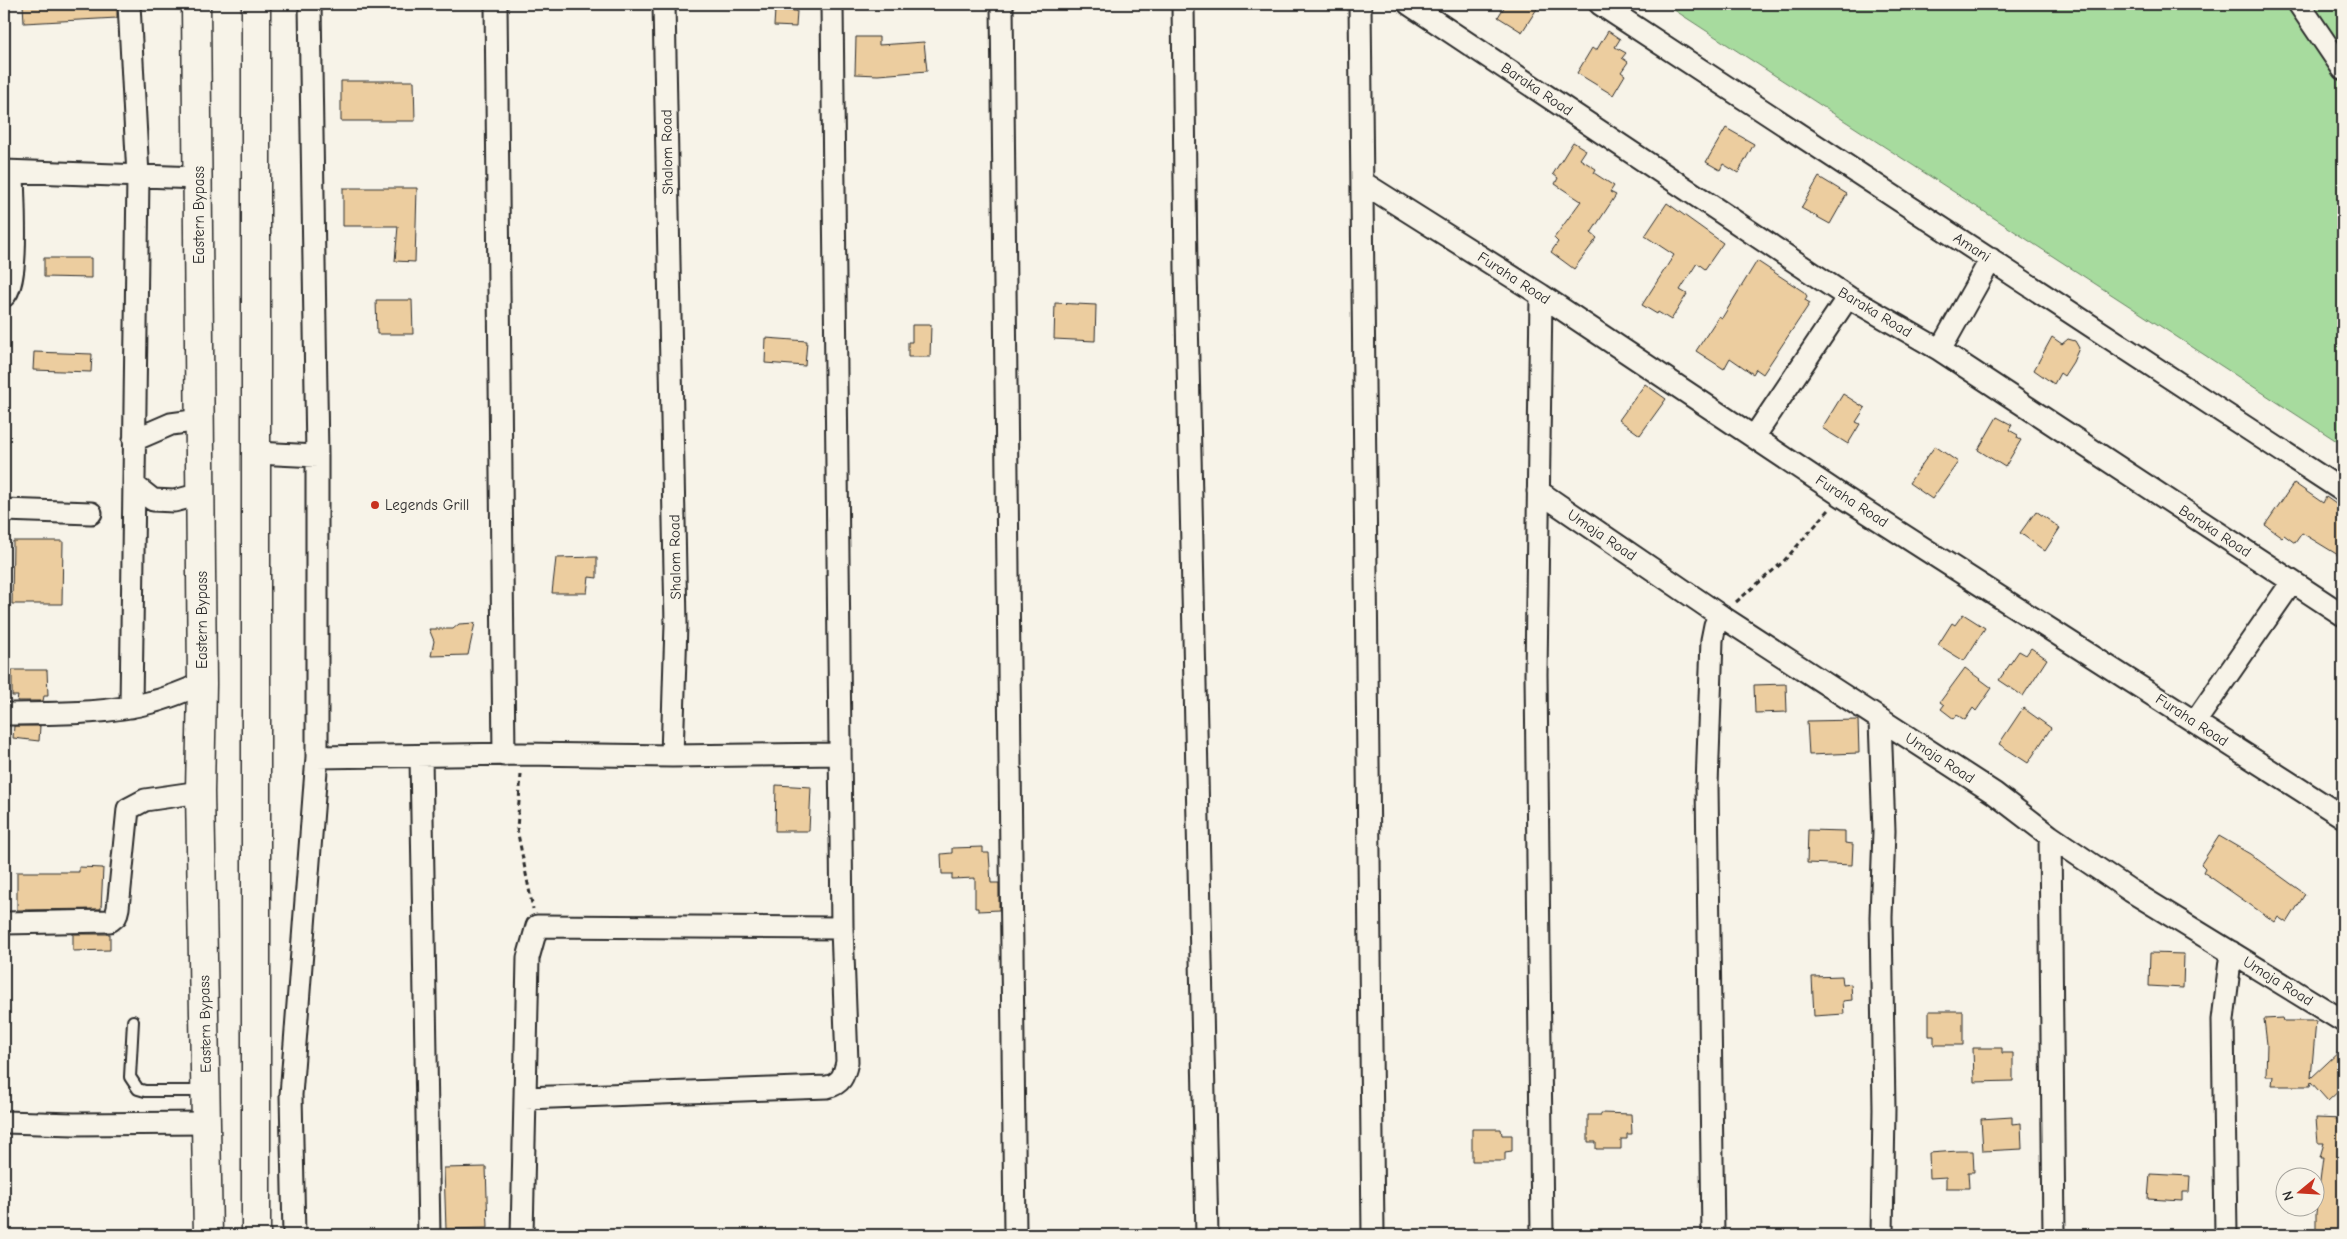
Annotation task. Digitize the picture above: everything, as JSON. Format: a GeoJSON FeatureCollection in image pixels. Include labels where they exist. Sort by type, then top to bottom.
{"type":"FeatureCollection","features":[{"type":"Feature","properties":{"kind":"main road","name":"Eastern Bypass"},"geometry":{"type":"LineString","coordinates":[[196,4],[202,684],[200,792],[208,1123],[208,1235]]}},
{"type":"Feature","properties":{"kind":"main road"},"geometry":{"type":"LineString","coordinates":[[256,4],[256,1235]]}},
{"type":"Feature","properties":{"kind":"street"},"geometry":{"type":"LineString","coordinates":[[129,4],[138,176],[131,707]]}},
{"type":"Feature","properties":{"kind":"street"},"geometry":{"type":"LineString","coordinates":[[294,1235],[291,1095],[318,758],[317,456],[310,4]]}},
{"type":"Feature","properties":{"kind":"street"},"geometry":{"type":"LineString","coordinates":[[496,4],[513,755]]}},
{"type":"Feature","properties":{"kind":"street","name":"Shalom Road"},"geometry":{"type":"LineString","coordinates":[[664,4],[676,624],[672,756]]}},
{"type":"Feature","properties":{"kind":"street"},"geometry":{"type":"LineString","coordinates":[[525,1098],[834,1085],[840,1082],[845,1074],[848,1062],[842,928],[839,754],[832,4]]}},
{"type":"Feature","properties":{"kind":"street"},"geometry":{"type":"LineString","coordinates":[[1002,4],[1015,1235]]}},
{"type":"Feature","properties":{"kind":"street"},"geometry":{"type":"LineString","coordinates":[[1183,4],[1186,280],[1207,1235]]}},
{"type":"Feature","properties":{"kind":"street"},"geometry":{"type":"LineString","coordinates":[[1360,4],[1373,1235]]}},
{"type":"Feature","properties":{"kind":"street","name":"Baraka Road"},"geometry":{"type":"LineString","coordinates":[[1409,4],[1848,297],[1940,350],[2343,615]]}},
{"type":"Feature","properties":{"kind":"street","name":"Amani"},"geometry":{"type":"LineString","coordinates":[[1600,4],[2343,491]]}},
{"type":"Feature","properties":{"kind":"street"},"geometry":{"type":"LineString","coordinates":[[2299,4],[2343,69]]}},
{"type":"Feature","properties":{"kind":"street"},"geometry":{"type":"LineString","coordinates":[[4,296],[8,292],[14,269],[8,172],[198,178]]}},
{"type":"Feature","properties":{"kind":"street","name":"Furaha Road"},"geometry":{"type":"LineString","coordinates":[[1362,182],[1541,295],[1842,496],[2343,817]]}},
{"type":"Feature","properties":{"kind":"street"},"geometry":{"type":"LineString","coordinates":[[1940,350],[1991,259]]}},
{"type":"Feature","properties":{"kind":"street"},"geometry":{"type":"LineString","coordinates":[[1541,295],[1536,674],[1542,1235]]}},
{"type":"Feature","properties":{"kind":"street"},"geometry":{"type":"LineString","coordinates":[[1754,437],[1848,297]]}},
{"type":"Feature","properties":{"kind":"street"},"geometry":{"type":"LineString","coordinates":[[134,440],[171,424],[200,420]]}},
{"type":"Feature","properties":{"kind":"street"},"geometry":{"type":"LineString","coordinates":[[256,453],[317,456]]}},
{"type":"Feature","properties":{"kind":"street"},"geometry":{"type":"LineString","coordinates":[[134,485],[153,500],[174,501],[201,494]]}},
{"type":"Feature","properties":{"kind":"street","name":"Umoja Road"},"geometry":{"type":"LineString","coordinates":[[1538,492],[1721,616],[1994,793],[2050,836],[2131,891],[2343,1022]]}},
{"type":"Feature","properties":{"kind":"street"},"geometry":{"type":"LineString","coordinates":[[4,510],[91,513]]}},
{"type":"Feature","properties":{"kind":"street"},"geometry":{"type":"LineString","coordinates":[[2195,722],[2292,582]]}},
{"type":"Feature","properties":{"kind":"street"},"geometry":{"type":"LineString","coordinates":[[1713,1235],[1707,786],[1712,640],[1715,625],[1721,616]]}},
{"type":"Feature","properties":{"kind":"street"},"geometry":{"type":"LineString","coordinates":[[4,714],[100,712],[154,702],[202,684]]}},
{"type":"Feature","properties":{"kind":"street"},"geometry":{"type":"LineString","coordinates":[[1880,720],[1884,831],[1881,917],[1884,1090],[1882,1235]]}},
{"type":"Feature","properties":{"kind":"street"},"geometry":{"type":"LineString","coordinates":[[318,758],[513,755],[839,754]]}},
{"type":"Feature","properties":{"kind":"street"},"geometry":{"type":"LineString","coordinates":[[421,757],[429,1235]]}},
{"type":"Feature","properties":{"kind":"street"},"geometry":{"type":"LineString","coordinates":[[4,923],[110,921],[116,916],[118,908],[128,809],[145,800],[200,792]]}},
{"type":"Feature","properties":{"kind":"street"},"geometry":{"type":"LineString","coordinates":[[2050,836],[2054,1235]]}},
{"type":"Feature","properties":{"kind":"street"},"geometry":{"type":"LineString","coordinates":[[522,1235],[528,958],[537,926],[842,928]]}},
{"type":"Feature","properties":{"kind":"street"},"geometry":{"type":"LineString","coordinates":[[2226,1235],[2223,1020],[2231,952]]}},
{"type":"Feature","properties":{"kind":"street"},"geometry":{"type":"LineString","coordinates":[[4,1122],[74,1124],[208,1123]]}},
{"type":"Feature","properties":{"kind":"lane"},"geometry":{"type":"LineString","coordinates":[[133,1021],[130,1077],[138,1089],[207,1091]]}},
{"type":"Feature","properties":{"kind":"path"},"geometry":{"type":"LineString","coordinates":[[1721,616],[1783,562],[1842,496]]}},
{"type":"Feature","properties":{"kind":"path"},"geometry":{"type":"LineString","coordinates":[[513,755],[516,828],[537,926]]}},
{"type":"Feature","properties":{"kind":"green space"},"geometry":{"type":"Polygon","coordinates":[[[1665,4],[2343,4],[2343,445],[1665,4]]]}},
{"type":"Feature","properties":{"kind":"building"},"geometry":{"type":"Polygon","coordinates":[[[23,4],[117,4],[117,18],[24,23],[23,4]]]}},
{"type":"Feature","properties":{"kind":"building"},"geometry":{"type":"Polygon","coordinates":[[[1506,4],[1540,4],[1522,32],[1498,17],[1506,4]]]}},
{"type":"Feature","properties":{"kind":"building"},"geometry":{"type":"Polygon","coordinates":[[[775,10],[797,11],[796,27],[774,26],[775,10]]]}},
{"type":"Feature","properties":{"kind":"building"},"geometry":{"type":"Polygon","coordinates":[[[1608,31],[1620,39],[1615,47],[1626,53],[1622,58],[1628,62],[1621,72],[1625,75],[1613,95],[1577,73],[1592,48],[1596,51],[1608,31]]]}},
{"type":"Feature","properties":{"kind":"building"},"geometry":{"type":"Polygon","coordinates":[[[856,37],[879,37],[879,45],[924,42],[927,71],[878,75],[855,74],[856,37]]]}},
{"type":"Feature","properties":{"kind":"building"},"geometry":{"type":"Polygon","coordinates":[[[341,81],[414,81],[415,121],[341,121],[341,81]]]}},
{"type":"Feature","properties":{"kind":"building"},"geometry":{"type":"Polygon","coordinates":[[[1726,128],[1754,144],[1738,173],[1723,164],[1720,170],[1706,162],[1726,128]]]}},
{"type":"Feature","properties":{"kind":"building"},"geometry":{"type":"Polygon","coordinates":[[[1573,142],[1586,150],[1580,159],[1596,169],[1594,173],[1614,186],[1610,192],[1616,195],[1591,233],[1597,238],[1574,269],[1551,252],[1558,242],[1554,238],[1581,201],[1555,184],[1558,178],[1553,174],[1573,142]]]}},
{"type":"Feature","properties":{"kind":"building"},"geometry":{"type":"Polygon","coordinates":[[[1819,177],[1847,194],[1830,224],[1801,208],[1819,177]]]}},
{"type":"Feature","properties":{"kind":"building"},"geometry":{"type":"Polygon","coordinates":[[[343,188],[417,188],[415,262],[395,261],[398,226],[343,226],[343,188]]]}},
{"type":"Feature","properties":{"kind":"building"},"geometry":{"type":"Polygon","coordinates":[[[1667,203],[1723,243],[1705,269],[1697,263],[1680,290],[1687,294],[1671,320],[1642,305],[1674,255],[1645,236],[1667,203]]]}},
{"type":"Feature","properties":{"kind":"building"},"geometry":{"type":"Polygon","coordinates":[[[44,258],[91,258],[91,278],[44,277],[44,258]]]}},
{"type":"Feature","properties":{"kind":"building"},"geometry":{"type":"Polygon","coordinates":[[[1757,261],[1804,292],[1807,296],[1805,300],[1810,303],[1763,374],[1756,369],[1753,374],[1730,358],[1724,369],[1696,351],[1719,316],[1722,318],[1757,261]]]}},
{"type":"Feature","properties":{"kind":"building"},"geometry":{"type":"Polygon","coordinates":[[[376,300],[412,300],[413,334],[377,334],[376,300]]]}},
{"type":"Feature","properties":{"kind":"building"},"geometry":{"type":"Polygon","coordinates":[[[1055,303],[1096,305],[1095,341],[1054,339],[1055,303]]]}},
{"type":"Feature","properties":{"kind":"building"},"geometry":{"type":"Polygon","coordinates":[[[912,325],[931,325],[930,357],[908,357],[908,342],[912,342],[912,325]]]}},
{"type":"Feature","properties":{"kind":"building"},"geometry":{"type":"Polygon","coordinates":[[[2052,337],[2062,344],[2068,339],[2075,341],[2079,348],[2064,376],[2060,373],[2054,384],[2034,370],[2052,337]]]}},
{"type":"Feature","properties":{"kind":"building"},"geometry":{"type":"Polygon","coordinates":[[[766,338],[807,341],[805,366],[765,363],[766,338]]]}},
{"type":"Feature","properties":{"kind":"building"},"geometry":{"type":"Polygon","coordinates":[[[34,352],[92,354],[91,372],[33,370],[34,352]]]}},
{"type":"Feature","properties":{"kind":"building"},"geometry":{"type":"Polygon","coordinates":[[[1645,384],[1666,399],[1640,435],[1619,420],[1645,384]]]}},
{"type":"Feature","properties":{"kind":"building"},"geometry":{"type":"Polygon","coordinates":[[[1843,394],[1865,408],[1856,422],[1860,424],[1848,444],[1822,428],[1843,394]]]}},
{"type":"Feature","properties":{"kind":"building"},"geometry":{"type":"Polygon","coordinates":[[[1997,417],[2012,425],[2009,430],[2018,435],[2017,438],[2021,440],[2005,467],[1978,450],[1997,417]]]}},
{"type":"Feature","properties":{"kind":"building"},"geometry":{"type":"Polygon","coordinates":[[[1935,446],[1958,462],[1932,499],[1909,483],[1935,446]]]}},
{"type":"Feature","properties":{"kind":"building"},"geometry":{"type":"Polygon","coordinates":[[[2294,483],[2323,503],[2326,497],[2343,509],[2343,558],[2302,533],[2295,543],[2284,535],[2282,537],[2265,525],[2294,483]]]}},
{"type":"Feature","properties":{"kind":"building"},"geometry":{"type":"Polygon","coordinates":[[[2036,511],[2060,528],[2045,551],[2020,533],[2036,511]]]}},
{"type":"Feature","properties":{"kind":"building"},"geometry":{"type":"Polygon","coordinates":[[[13,541],[63,541],[62,604],[12,604],[13,541]]]}},
{"type":"Feature","properties":{"kind":"building"},"geometry":{"type":"Polygon","coordinates":[[[597,557],[597,578],[589,577],[587,593],[552,593],[556,558],[597,557]]]}},
{"type":"Feature","properties":{"kind":"building"},"geometry":{"type":"Polygon","coordinates":[[[1963,614],[1985,628],[1964,661],[1938,645],[1952,623],[1955,625],[1963,614]]]}},
{"type":"Feature","properties":{"kind":"building"},"geometry":{"type":"Polygon","coordinates":[[[475,623],[468,655],[431,656],[434,641],[429,629],[453,629],[459,624],[475,623]]]}},
{"type":"Feature","properties":{"kind":"building"},"geometry":{"type":"Polygon","coordinates":[[[2031,648],[2047,659],[2023,696],[1999,680],[2019,651],[2026,655],[2031,648]]]}},
{"type":"Feature","properties":{"kind":"building"},"geometry":{"type":"Polygon","coordinates":[[[1965,668],[1992,688],[1976,711],[1973,708],[1965,720],[1957,715],[1954,719],[1941,709],[1944,705],[1940,702],[1965,668]]]}},
{"type":"Feature","properties":{"kind":"building"},"geometry":{"type":"Polygon","coordinates":[[[12,670],[47,670],[48,696],[44,696],[43,701],[17,701],[18,696],[12,696],[12,670]]]}},
{"type":"Feature","properties":{"kind":"building"},"geometry":{"type":"Polygon","coordinates":[[[1786,684],[1787,712],[1755,713],[1754,685],[1786,684]]]}},
{"type":"Feature","properties":{"kind":"building"},"geometry":{"type":"Polygon","coordinates":[[[2023,708],[2051,728],[2028,763],[1999,744],[2023,708]]]}},
{"type":"Feature","properties":{"kind":"building"},"geometry":{"type":"Polygon","coordinates":[[[1858,720],[1859,753],[1809,755],[1807,721],[1858,720]]]}},
{"type":"Feature","properties":{"kind":"building"},"geometry":{"type":"Polygon","coordinates":[[[14,726],[40,726],[39,741],[13,738],[14,726]]]}},
{"type":"Feature","properties":{"kind":"building"},"geometry":{"type":"Polygon","coordinates":[[[776,785],[811,787],[809,831],[775,831],[776,785]]]}},
{"type":"Feature","properties":{"kind":"building"},"geometry":{"type":"Polygon","coordinates":[[[1808,830],[1845,831],[1845,843],[1853,844],[1852,865],[1807,863],[1808,830]]]}},
{"type":"Feature","properties":{"kind":"building"},"geometry":{"type":"Polygon","coordinates":[[[2219,836],[2250,854],[2305,894],[2287,923],[2278,917],[2275,922],[2203,872],[2205,868],[2201,864],[2219,836]]]}},
{"type":"Feature","properties":{"kind":"building"},"geometry":{"type":"Polygon","coordinates":[[[983,847],[983,853],[989,853],[991,883],[999,883],[999,910],[978,911],[978,908],[975,908],[975,878],[952,879],[952,874],[942,874],[941,854],[952,853],[952,848],[983,847]]]}},
{"type":"Feature","properties":{"kind":"building"},"geometry":{"type":"Polygon","coordinates":[[[79,867],[103,868],[101,909],[17,910],[17,872],[79,872],[79,867]]]}},
{"type":"Feature","properties":{"kind":"building"},"geometry":{"type":"Polygon","coordinates":[[[73,934],[110,934],[110,950],[73,951],[73,934]]]}},
{"type":"Feature","properties":{"kind":"building"},"geometry":{"type":"Polygon","coordinates":[[[2150,953],[2184,954],[2183,988],[2149,986],[2150,953]]]}},
{"type":"Feature","properties":{"kind":"building"},"geometry":{"type":"Polygon","coordinates":[[[1842,976],[1843,985],[1851,984],[1852,1000],[1843,1001],[1844,1014],[1814,1016],[1812,977],[1842,976]]]}},
{"type":"Feature","properties":{"kind":"building"},"geometry":{"type":"Polygon","coordinates":[[[1929,1011],[1963,1011],[1963,1045],[1934,1045],[1934,1036],[1929,1036],[1929,1011]]]}},
{"type":"Feature","properties":{"kind":"building"},"geometry":{"type":"Polygon","coordinates":[[[2283,1018],[2284,1021],[2316,1021],[2311,1078],[2343,1048],[2343,1087],[2328,1101],[2311,1082],[2310,1086],[2272,1086],[2273,1076],[2266,1076],[2267,1044],[2264,1019],[2283,1018]]]}},
{"type":"Feature","properties":{"kind":"building"},"geometry":{"type":"Polygon","coordinates":[[[1973,1048],[2002,1048],[2002,1053],[2013,1053],[2013,1081],[1974,1082],[1973,1048]]]}},
{"type":"Feature","properties":{"kind":"building"},"geometry":{"type":"Polygon","coordinates":[[[1601,1113],[1631,1114],[1632,1134],[1627,1134],[1627,1139],[1621,1139],[1621,1149],[1596,1149],[1596,1142],[1588,1142],[1588,1115],[1601,1115],[1601,1113]]]}},
{"type":"Feature","properties":{"kind":"building"},"geometry":{"type":"Polygon","coordinates":[[[2012,1117],[2012,1124],[2021,1123],[2022,1149],[1983,1151],[1981,1119],[2012,1117]]]}},
{"type":"Feature","properties":{"kind":"building"},"geometry":{"type":"Polygon","coordinates":[[[2316,1118],[2343,1119],[2343,1235],[2316,1235],[2316,1216],[2324,1216],[2324,1166],[2322,1166],[2323,1157],[2320,1157],[2324,1143],[2318,1143],[2316,1118]]]}},
{"type":"Feature","properties":{"kind":"building"},"geometry":{"type":"Polygon","coordinates":[[[1472,1129],[1501,1129],[1502,1135],[1512,1135],[1512,1151],[1505,1152],[1505,1161],[1472,1161],[1472,1129]]]}},
{"type":"Feature","properties":{"kind":"building"},"geometry":{"type":"Polygon","coordinates":[[[1973,1151],[1974,1172],[1968,1172],[1969,1188],[1946,1188],[1946,1177],[1930,1178],[1929,1153],[1973,1151]]]}},
{"type":"Feature","properties":{"kind":"building"},"geometry":{"type":"Polygon","coordinates":[[[486,1167],[488,1228],[446,1229],[444,1168],[486,1167]]]}},
{"type":"Feature","properties":{"kind":"building"},"geometry":{"type":"Polygon","coordinates":[[[2150,1174],[2190,1176],[2189,1192],[2182,1192],[2182,1201],[2148,1199],[2150,1174]]]}},
{"type":"Feature","properties":{"kind":"place","name":"Legends Grill"},"geometry":{"type":"Point","coordinates":[375,505]}}]}
